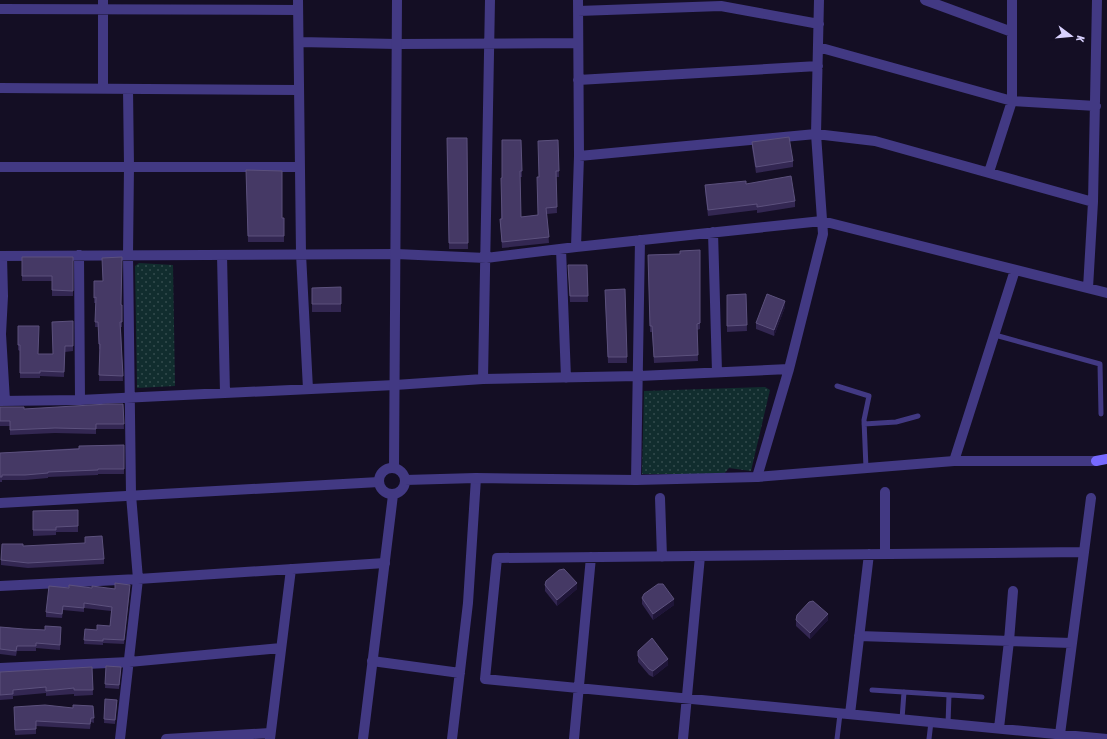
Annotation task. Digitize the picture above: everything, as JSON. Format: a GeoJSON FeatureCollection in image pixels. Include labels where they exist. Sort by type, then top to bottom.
{"type":"FeatureCollection","features":[{"type":"Feature","properties":{"kind":"main road"},"geometry":{"type":"LineString","coordinates":[[1096,461],[1107,459]]}},
{"type":"Feature","properties":{"kind":"main road"},"geometry":{"type":"LineString","coordinates":[[1096,461],[1107,463]]}},
{"type":"Feature","properties":{"kind":"street"},"geometry":{"type":"LineString","coordinates":[[394,468],[397,0]]}},
{"type":"Feature","properties":{"kind":"street"},"geometry":{"type":"LineString","coordinates":[[483,379],[490,0]]}},
{"type":"Feature","properties":{"kind":"street"},"geometry":{"type":"LineString","coordinates":[[576,247],[579,156],[578,0]]}},
{"type":"Feature","properties":{"kind":"street"},"geometry":{"type":"LineString","coordinates":[[757,477],[789,369],[823,234],[816,134],[819,0]]}},
{"type":"Feature","properties":{"kind":"street"},"geometry":{"type":"LineString","coordinates":[[925,0],[1012,32]]}},
{"type":"Feature","properties":{"kind":"street"},"geometry":{"type":"LineString","coordinates":[[989,172],[1012,101],[1012,0]]}},
{"type":"Feature","properties":{"kind":"street"},"geometry":{"type":"LineString","coordinates":[[1088,288],[1093,202],[1096,106],[1097,0]]}},
{"type":"Feature","properties":{"kind":"street"},"geometry":{"type":"LineString","coordinates":[[578,11],[721,3],[819,24]]}},
{"type":"Feature","properties":{"kind":"street"},"geometry":{"type":"LineString","coordinates":[[103,4],[103,89]]}},
{"type":"Feature","properties":{"kind":"street"},"geometry":{"type":"LineString","coordinates":[[0,9],[103,4],[298,5],[301,254],[308,389]]}},
{"type":"Feature","properties":{"kind":"street"},"geometry":{"type":"LineString","coordinates":[[299,42],[397,44],[578,43]]}},
{"type":"Feature","properties":{"kind":"street"},"geometry":{"type":"LineString","coordinates":[[818,47],[1012,101],[1096,106]]}},
{"type":"Feature","properties":{"kind":"street"},"geometry":{"type":"LineString","coordinates":[[578,80],[818,66]]}},
{"type":"Feature","properties":{"kind":"street"},"geometry":{"type":"LineString","coordinates":[[0,88],[299,90]]}},
{"type":"Feature","properties":{"kind":"street"},"geometry":{"type":"LineString","coordinates":[[120,739],[138,579],[131,496],[128,255],[128,89]]}},
{"type":"Feature","properties":{"kind":"street"},"geometry":{"type":"LineString","coordinates":[[579,156],[816,134],[875,141],[1093,202]]}},
{"type":"Feature","properties":{"kind":"street"},"geometry":{"type":"LineString","coordinates":[[0,167],[300,167]]}},
{"type":"Feature","properties":{"kind":"street"},"geometry":{"type":"LineString","coordinates":[[789,369],[638,376],[483,379],[395,385],[130,398],[3,401],[1,334],[3,296],[1,256],[396,254],[486,258],[822,220],[1107,293]]}},
{"type":"Feature","properties":{"kind":"street"},"geometry":{"type":"LineString","coordinates":[[713,232],[718,372]]}},
{"type":"Feature","properties":{"kind":"street"},"geometry":{"type":"LineString","coordinates":[[636,480],[640,240]]}},
{"type":"Feature","properties":{"kind":"street"},"geometry":{"type":"LineString","coordinates":[[561,249],[566,378]]}},
{"type":"Feature","properties":{"kind":"street"},"geometry":{"type":"LineString","coordinates":[[222,254],[224,393]]}},
{"type":"Feature","properties":{"kind":"street"},"geometry":{"type":"LineString","coordinates":[[80,255],[80,400]]}},
{"type":"Feature","properties":{"kind":"street"},"geometry":{"type":"LineString","coordinates":[[954,461],[1015,270]]}},
{"type":"Feature","properties":{"kind":"street"},"geometry":{"type":"LineString","coordinates":[[405,480],[476,478],[636,480],[757,477],[954,461],[1096,461]]}},
{"type":"Feature","properties":{"kind":"street"},"geometry":{"type":"LineString","coordinates":[[390,468],[394,468],[402,472],[405,480],[401,491],[393,495],[385,493],[379,482],[380,474],[390,468]]}},
{"type":"Feature","properties":{"kind":"street"},"geometry":{"type":"LineString","coordinates":[[452,739],[468,603],[476,478]]}},
{"type":"Feature","properties":{"kind":"street"},"geometry":{"type":"LineString","coordinates":[[0,503],[379,482]]}},
{"type":"Feature","properties":{"kind":"street"},"geometry":{"type":"LineString","coordinates":[[885,492],[885,554]]}},
{"type":"Feature","properties":{"kind":"street"},"geometry":{"type":"LineString","coordinates":[[363,739],[393,495]]}},
{"type":"Feature","properties":{"kind":"street"},"geometry":{"type":"LineString","coordinates":[[660,498],[662,557]]}},
{"type":"Feature","properties":{"kind":"street"},"geometry":{"type":"LineString","coordinates":[[1060,734],[1091,498]]}},
{"type":"Feature","properties":{"kind":"street"},"geometry":{"type":"LineString","coordinates":[[1084,552],[497,558],[485,679],[1107,739]]}},
{"type":"Feature","properties":{"kind":"street"},"geometry":{"type":"LineString","coordinates":[[845,714],[859,636],[869,554]]}},
{"type":"Feature","properties":{"kind":"street"},"geometry":{"type":"LineString","coordinates":[[683,739],[700,556]]}},
{"type":"Feature","properties":{"kind":"street"},"geometry":{"type":"LineString","coordinates":[[574,739],[591,557]]}},
{"type":"Feature","properties":{"kind":"street"},"geometry":{"type":"LineString","coordinates":[[0,586],[138,579],[385,563]]}},
{"type":"Feature","properties":{"kind":"street"},"geometry":{"type":"LineString","coordinates":[[166,739],[270,736],[292,568]]}},
{"type":"Feature","properties":{"kind":"street"},"geometry":{"type":"LineString","coordinates":[[999,728],[1013,590]]}},
{"type":"Feature","properties":{"kind":"street"},"geometry":{"type":"LineString","coordinates":[[859,636],[1072,644]]}},
{"type":"Feature","properties":{"kind":"street"},"geometry":{"type":"LineString","coordinates":[[0,668],[129,662],[281,648]]}},
{"type":"Feature","properties":{"kind":"street"},"geometry":{"type":"LineString","coordinates":[[372,661],[460,673]]}},
{"type":"Feature","properties":{"kind":"lane"},"geometry":{"type":"LineString","coordinates":[[994,335],[1100,364],[1101,414]]}},
{"type":"Feature","properties":{"kind":"lane"},"geometry":{"type":"LineString","coordinates":[[837,386],[869,396],[864,414],[866,468]]}},
{"type":"Feature","properties":{"kind":"lane"},"geometry":{"type":"LineString","coordinates":[[864,424],[896,422],[918,416]]}},
{"type":"Feature","properties":{"kind":"lane"},"geometry":{"type":"LineString","coordinates":[[872,690],[982,696]]}},
{"type":"Feature","properties":{"kind":"lane"},"geometry":{"type":"LineString","coordinates":[[902,719],[904,692]]}},
{"type":"Feature","properties":{"kind":"lane"},"geometry":{"type":"LineString","coordinates":[[948,724],[949,695]]}},
{"type":"Feature","properties":{"kind":"lane"},"geometry":{"type":"LineString","coordinates":[[837,739],[845,714]]}},
{"type":"Feature","properties":{"kind":"lane"},"geometry":{"type":"LineString","coordinates":[[929,739],[931,722]]}},
{"type":"Feature","properties":{"kind":"green space"},"geometry":{"type":"Polygon","coordinates":[[[139,263],[173,265],[175,386],[137,388],[135,266],[139,263]]]}},
{"type":"Feature","properties":{"kind":"green space"},"geometry":{"type":"Polygon","coordinates":[[[765,387],[770,390],[751,471],[729,468],[724,474],[642,474],[644,391],[765,387]]]}},
{"type":"Feature","properties":{"kind":"building"},"geometry":{"type":"Polygon","coordinates":[[[789,137],[793,161],[756,167],[752,142],[789,137]]]}},
{"type":"Feature","properties":{"kind":"building"},"geometry":{"type":"Polygon","coordinates":[[[447,138],[467,138],[468,243],[449,243],[447,138]]]}},
{"type":"Feature","properties":{"kind":"building"},"geometry":{"type":"Polygon","coordinates":[[[502,140],[521,140],[521,217],[538,215],[538,141],[558,140],[559,171],[556,171],[557,207],[546,208],[549,237],[502,242],[500,219],[502,219],[502,140]]]}},
{"type":"Feature","properties":{"kind":"building"},"geometry":{"type":"Polygon","coordinates":[[[246,170],[282,171],[282,218],[284,218],[284,236],[248,236],[246,170]]]}},
{"type":"Feature","properties":{"kind":"building"},"geometry":{"type":"Polygon","coordinates":[[[791,176],[795,201],[757,207],[757,204],[708,210],[705,185],[746,181],[746,184],[791,176]]]}},
{"type":"Feature","properties":{"kind":"building"},"geometry":{"type":"Polygon","coordinates":[[[700,250],[700,323],[697,324],[698,355],[654,357],[652,326],[650,326],[648,255],[680,254],[680,251],[700,250]]]}},
{"type":"Feature","properties":{"kind":"building"},"geometry":{"type":"Polygon","coordinates":[[[22,257],[73,257],[73,291],[52,290],[52,276],[22,276],[22,257]]]}},
{"type":"Feature","properties":{"kind":"building"},"geometry":{"type":"Polygon","coordinates":[[[122,257],[122,322],[120,322],[123,376],[99,375],[100,344],[98,322],[95,322],[96,297],[94,298],[94,281],[103,281],[102,258],[122,257]]]}},
{"type":"Feature","properties":{"kind":"building"},"geometry":{"type":"Polygon","coordinates":[[[568,265],[587,265],[588,296],[570,296],[568,265]]]}},
{"type":"Feature","properties":{"kind":"building"},"geometry":{"type":"Polygon","coordinates":[[[341,287],[341,304],[312,304],[312,288],[341,287]]]}},
{"type":"Feature","properties":{"kind":"building"},"geometry":{"type":"Polygon","coordinates":[[[625,289],[627,357],[608,357],[605,290],[625,289]]]}},
{"type":"Feature","properties":{"kind":"building"},"geometry":{"type":"Polygon","coordinates":[[[746,294],[747,325],[727,326],[727,295],[746,294]]]}},
{"type":"Feature","properties":{"kind":"building"},"geometry":{"type":"Polygon","coordinates":[[[767,294],[785,301],[774,330],[756,323],[767,294]]]}},
{"type":"Feature","properties":{"kind":"building"},"geometry":{"type":"Polygon","coordinates":[[[73,321],[73,346],[65,346],[64,372],[40,371],[40,373],[20,373],[18,326],[39,326],[38,354],[53,354],[52,322],[73,321]]]}},
{"type":"Feature","properties":{"kind":"building"},"geometry":{"type":"Polygon","coordinates":[[[123,404],[124,424],[96,424],[96,429],[55,428],[10,430],[10,421],[0,421],[0,407],[24,407],[24,409],[123,404]]]}},
{"type":"Feature","properties":{"kind":"building"},"geometry":{"type":"Polygon","coordinates":[[[124,445],[124,469],[48,472],[25,475],[2,475],[2,477],[0,477],[0,453],[79,449],[79,446],[124,445]]]}},
{"type":"Feature","properties":{"kind":"building"},"geometry":{"type":"Polygon","coordinates":[[[78,510],[78,526],[56,527],[56,530],[33,530],[33,511],[78,510]]]}},
{"type":"Feature","properties":{"kind":"building"},"geometry":{"type":"Polygon","coordinates":[[[102,536],[104,559],[28,563],[1,560],[2,544],[23,544],[23,546],[85,543],[85,537],[102,536]]]}},
{"type":"Feature","properties":{"kind":"building"},"geometry":{"type":"Polygon","coordinates":[[[564,569],[577,583],[557,600],[545,585],[546,581],[559,570],[564,569]]]}},
{"type":"Feature","properties":{"kind":"building"},"geometry":{"type":"Polygon","coordinates":[[[115,583],[130,585],[124,640],[84,640],[85,629],[97,630],[97,625],[110,626],[112,607],[84,603],[84,608],[63,606],[62,614],[46,612],[49,586],[69,588],[69,585],[92,588],[92,586],[115,589],[115,583]]]}},
{"type":"Feature","properties":{"kind":"building"},"geometry":{"type":"Polygon","coordinates":[[[658,584],[663,584],[674,599],[653,614],[642,598],[644,594],[658,584]]]}},
{"type":"Feature","properties":{"kind":"building"},"geometry":{"type":"Polygon","coordinates":[[[813,601],[828,614],[810,633],[796,620],[797,615],[809,602],[813,601]]]}},
{"type":"Feature","properties":{"kind":"building"},"geometry":{"type":"Polygon","coordinates":[[[45,626],[61,627],[60,645],[36,643],[36,646],[17,646],[16,651],[0,649],[0,627],[45,630],[45,626]]]}},
{"type":"Feature","properties":{"kind":"building"},"geometry":{"type":"Polygon","coordinates":[[[652,638],[668,659],[653,671],[649,669],[638,656],[638,651],[652,638]]]}},
{"type":"Feature","properties":{"kind":"building"},"geometry":{"type":"Polygon","coordinates":[[[106,666],[121,667],[119,685],[105,684],[106,666]]]}},
{"type":"Feature","properties":{"kind":"building"},"geometry":{"type":"Polygon","coordinates":[[[92,667],[93,690],[74,690],[74,688],[46,691],[46,687],[13,690],[13,694],[0,695],[0,672],[92,667]]]}},
{"type":"Feature","properties":{"kind":"building"},"geometry":{"type":"Polygon","coordinates":[[[105,699],[117,700],[115,720],[104,719],[105,699]]]}},
{"type":"Feature","properties":{"kind":"building"},"geometry":{"type":"Polygon","coordinates":[[[45,705],[73,708],[73,705],[93,706],[94,718],[91,718],[90,724],[36,721],[36,729],[15,730],[14,707],[45,705]]]}}]}
